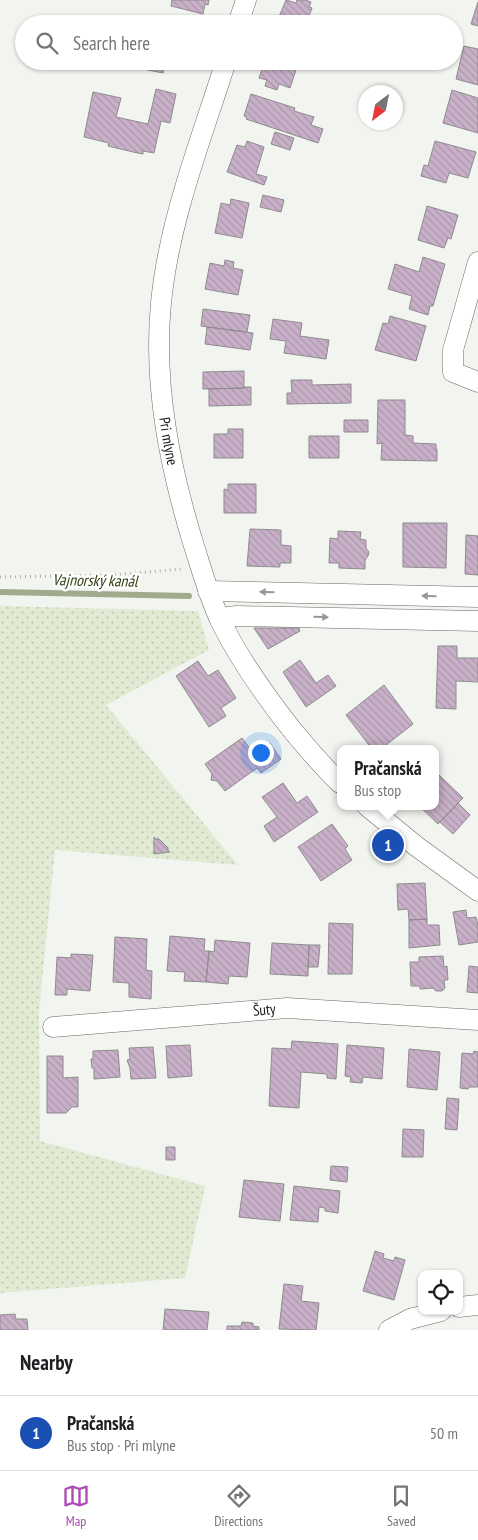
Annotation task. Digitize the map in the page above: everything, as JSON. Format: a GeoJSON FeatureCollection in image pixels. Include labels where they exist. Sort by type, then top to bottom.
{"type":"FeatureCollection","features":[{"type":"Feature","properties":{"kind":"street"},"geometry":{"type":"LineString","coordinates":[[241,15],[246,0]]}},
{"type":"Feature","properties":{"kind":"street","name":"Pri mlyne"},"geometry":{"type":"LineString","coordinates":[[223,70],[184,190],[168,257],[161,302],[159,365],[161,395],[169,446],[179,495],[208,591],[228,635],[280,715],[337,780]]}},
{"type":"Feature","properties":{"kind":"street"},"geometry":{"type":"LineString","coordinates":[[478,262],[453,350],[453,372],[478,382]]}},
{"type":"Feature","properties":{"kind":"street"},"geometry":{"type":"LineString","coordinates":[[208,591],[478,597]]}},
{"type":"Feature","properties":{"kind":"street"},"geometry":{"type":"LineString","coordinates":[[220,618],[236,616],[478,621]]}},
{"type":"Feature","properties":{"kind":"street"},"geometry":{"type":"LineString","coordinates":[[372,810],[416,846],[478,891]]}},
{"type":"Feature","properties":{"kind":"street","name":"Šuty"},"geometry":{"type":"LineString","coordinates":[[53,1027],[287,1008],[478,1020]]}},
{"type":"Feature","properties":{"kind":"street"},"geometry":{"type":"LineString","coordinates":[[463,1307],[478,1305]]}},
{"type":"Feature","properties":{"kind":"street"},"geometry":{"type":"LineString","coordinates":[[389,1330],[410,1319],[426,1315]]}},
{"type":"Feature","properties":{"kind":"path"},"geometry":{"type":"LineString","coordinates":[[0,577],[111,575],[201,567]]}},
{"type":"Feature","properties":{"kind":"green space"},"geometry":{"type":"Polygon","coordinates":[[[0,606],[198,611],[209,650],[106,705],[238,865],[55,850],[39,1011],[40,1141],[205,1186],[185,1278],[0,1293],[0,606]]]}},
{"type":"Feature","properties":{"kind":"building"},"geometry":{"type":"Polygon","coordinates":[[[172,0],[209,0],[208,5],[205,4],[203,14],[171,6],[172,0]]]}},
{"type":"Feature","properties":{"kind":"building"},"geometry":{"type":"Polygon","coordinates":[[[286,0],[296,3],[297,0],[311,2],[309,7],[312,8],[309,15],[280,15],[286,0]]]}},
{"type":"Feature","properties":{"kind":"building"},"geometry":{"type":"Polygon","coordinates":[[[478,2],[478,26],[471,24],[478,2]]]}},
{"type":"Feature","properties":{"kind":"building"},"geometry":{"type":"Polygon","coordinates":[[[464,46],[478,49],[478,85],[456,79],[458,70],[463,70],[464,46]]]}},
{"type":"Feature","properties":{"kind":"building"},"geometry":{"type":"Polygon","coordinates":[[[148,70],[164,70],[163,73],[148,70]]]}},
{"type":"Feature","properties":{"kind":"building"},"geometry":{"type":"Polygon","coordinates":[[[262,70],[296,70],[290,88],[279,84],[277,90],[265,86],[267,80],[259,78],[262,70]]]}},
{"type":"Feature","properties":{"kind":"building"},"geometry":{"type":"Polygon","coordinates":[[[156,89],[176,94],[170,123],[161,121],[154,153],[143,151],[143,154],[133,152],[108,146],[109,143],[84,137],[93,92],[121,98],[116,117],[148,124],[156,89]]]}},
{"type":"Feature","properties":{"kind":"building"},"geometry":{"type":"Polygon","coordinates":[[[452,90],[478,98],[478,133],[443,123],[452,90]]]}},
{"type":"Feature","properties":{"kind":"building"},"geometry":{"type":"Polygon","coordinates":[[[251,94],[295,108],[294,111],[314,117],[311,125],[323,129],[318,143],[246,119],[247,117],[244,116],[251,94]]]}},
{"type":"Feature","properties":{"kind":"building"},"geometry":{"type":"Polygon","coordinates":[[[275,132],[294,138],[290,150],[271,144],[275,132]]]}},
{"type":"Feature","properties":{"kind":"building"},"geometry":{"type":"Polygon","coordinates":[[[247,141],[264,147],[256,174],[267,177],[264,185],[227,172],[237,145],[245,147],[247,141]]]}},
{"type":"Feature","properties":{"kind":"building"},"geometry":{"type":"Polygon","coordinates":[[[435,141],[476,152],[468,178],[449,173],[446,183],[421,176],[424,165],[428,166],[435,141]]]}},
{"type":"Feature","properties":{"kind":"building"},"geometry":{"type":"Polygon","coordinates":[[[263,195],[284,200],[281,212],[260,207],[263,195]]]}},
{"type":"Feature","properties":{"kind":"building"},"geometry":{"type":"Polygon","coordinates":[[[231,199],[249,203],[242,238],[215,233],[221,203],[230,205],[231,199]]]}},
{"type":"Feature","properties":{"kind":"building"},"geometry":{"type":"Polygon","coordinates":[[[427,206],[458,215],[451,239],[448,238],[444,248],[418,240],[427,206]]]}},
{"type":"Feature","properties":{"kind":"building"},"geometry":{"type":"Polygon","coordinates":[[[423,257],[445,264],[433,306],[430,306],[428,315],[409,309],[412,296],[388,289],[395,264],[419,272],[423,257]]]}},
{"type":"Feature","properties":{"kind":"building"},"geometry":{"type":"Polygon","coordinates":[[[225,260],[234,262],[233,268],[243,270],[238,295],[205,289],[210,263],[224,266],[225,260]]]}},
{"type":"Feature","properties":{"kind":"building"},"geometry":{"type":"Polygon","coordinates":[[[203,309],[250,315],[247,332],[201,326],[203,309]]]}},
{"type":"Feature","properties":{"kind":"building"},"geometry":{"type":"Polygon","coordinates":[[[390,316],[426,326],[416,361],[375,350],[383,323],[388,324],[390,316]]]}},
{"type":"Feature","properties":{"kind":"building"},"geometry":{"type":"Polygon","coordinates":[[[273,319],[302,323],[300,336],[329,340],[326,359],[284,353],[286,341],[270,339],[273,319]]]}},
{"type":"Feature","properties":{"kind":"building"},"geometry":{"type":"Polygon","coordinates":[[[207,327],[253,333],[250,350],[205,344],[207,327]]]}},
{"type":"Feature","properties":{"kind":"building"},"geometry":{"type":"Polygon","coordinates":[[[244,371],[244,388],[203,389],[203,372],[244,371]]]}},
{"type":"Feature","properties":{"kind":"building"},"geometry":{"type":"Polygon","coordinates":[[[291,380],[312,380],[312,385],[351,384],[351,403],[287,404],[287,393],[292,393],[291,380]]]}},
{"type":"Feature","properties":{"kind":"building"},"geometry":{"type":"Polygon","coordinates":[[[251,387],[251,405],[209,406],[209,389],[251,387]]]}},
{"type":"Feature","properties":{"kind":"building"},"geometry":{"type":"Polygon","coordinates":[[[378,400],[405,400],[405,435],[413,436],[413,443],[436,444],[437,461],[381,460],[382,443],[377,444],[378,400]]]}},
{"type":"Feature","properties":{"kind":"building"},"geometry":{"type":"Polygon","coordinates":[[[344,420],[368,420],[368,432],[344,432],[344,420]]]}},
{"type":"Feature","properties":{"kind":"building"},"geometry":{"type":"Polygon","coordinates":[[[228,429],[243,429],[243,458],[214,458],[214,434],[228,434],[228,429]]]}},
{"type":"Feature","properties":{"kind":"building"},"geometry":{"type":"Polygon","coordinates":[[[309,436],[339,436],[339,458],[309,458],[309,436]]]}},
{"type":"Feature","properties":{"kind":"building"},"geometry":{"type":"Polygon","coordinates":[[[228,484],[256,484],[256,513],[224,513],[224,489],[228,490],[228,484]]]}},
{"type":"Feature","properties":{"kind":"building"},"geometry":{"type":"Polygon","coordinates":[[[403,523],[447,523],[446,568],[403,567],[403,523]]]}},
{"type":"Feature","properties":{"kind":"building"},"geometry":{"type":"Polygon","coordinates":[[[250,529],[281,530],[281,545],[291,546],[291,563],[280,563],[280,567],[247,566],[250,529]]]}},
{"type":"Feature","properties":{"kind":"building"},"geometry":{"type":"Polygon","coordinates":[[[338,531],[361,532],[360,539],[366,540],[366,548],[369,552],[365,560],[365,569],[339,568],[339,563],[329,563],[330,538],[338,539],[338,531]]]}},
{"type":"Feature","properties":{"kind":"building"},"geometry":{"type":"Polygon","coordinates":[[[466,535],[478,536],[478,575],[465,574],[466,535]]]}},
{"type":"Feature","properties":{"kind":"building"},"geometry":{"type":"Polygon","coordinates":[[[254,628],[299,628],[300,631],[268,649],[254,628]]]}},
{"type":"Feature","properties":{"kind":"building"},"geometry":{"type":"Polygon","coordinates":[[[438,646],[457,646],[457,658],[478,658],[478,682],[456,681],[456,709],[436,708],[438,646]]]}},
{"type":"Feature","properties":{"kind":"building"},"geometry":{"type":"Polygon","coordinates":[[[300,660],[316,683],[328,675],[336,686],[306,707],[283,672],[300,660]]]}},
{"type":"Feature","properties":{"kind":"building"},"geometry":{"type":"Polygon","coordinates":[[[198,661],[208,676],[218,670],[236,698],[221,708],[226,716],[209,727],[176,676],[198,661]]]}},
{"type":"Feature","properties":{"kind":"building"},"geometry":{"type":"Polygon","coordinates":[[[384,685],[413,724],[386,745],[369,745],[346,715],[384,685]]]}},
{"type":"Feature","properties":{"kind":"building"},"geometry":{"type":"Polygon","coordinates":[[[242,738],[254,754],[270,743],[281,759],[261,773],[257,768],[225,791],[217,781],[211,780],[212,774],[205,764],[242,738]]]}},
{"type":"Feature","properties":{"kind":"building"},"geometry":{"type":"Polygon","coordinates":[[[439,775],[463,798],[438,824],[423,810],[439,810],[439,775]]]}},
{"type":"Feature","properties":{"kind":"building"},"geometry":{"type":"Polygon","coordinates":[[[283,783],[297,803],[307,796],[318,812],[274,842],[264,826],[277,817],[262,797],[283,783]]]}},
{"type":"Feature","properties":{"kind":"building"},"geometry":{"type":"Polygon","coordinates":[[[458,803],[470,815],[453,834],[440,822],[458,803]]]}},
{"type":"Feature","properties":{"kind":"building"},"geometry":{"type":"Polygon","coordinates":[[[332,824],[348,846],[345,849],[352,860],[321,881],[298,847],[332,824]]]}},
{"type":"Feature","properties":{"kind":"building"},"geometry":{"type":"Polygon","coordinates":[[[154,837],[159,839],[170,852],[154,854],[154,837]]]}},
{"type":"Feature","properties":{"kind":"building"},"geometry":{"type":"Polygon","coordinates":[[[425,883],[427,919],[409,920],[408,909],[398,910],[397,884],[425,883]]]}},
{"type":"Feature","properties":{"kind":"building"},"geometry":{"type":"Polygon","coordinates":[[[466,910],[467,918],[476,917],[478,942],[459,945],[453,912],[466,910]]]}},
{"type":"Feature","properties":{"kind":"building"},"geometry":{"type":"Polygon","coordinates":[[[427,919],[427,925],[439,925],[440,945],[409,948],[409,920],[427,919]]]}},
{"type":"Feature","properties":{"kind":"building"},"geometry":{"type":"Polygon","coordinates":[[[329,923],[353,924],[352,974],[328,974],[329,923]]]}},
{"type":"Feature","properties":{"kind":"building"},"geometry":{"type":"Polygon","coordinates":[[[170,936],[205,939],[204,951],[209,951],[206,982],[184,981],[185,972],[167,971],[170,936]]]}},
{"type":"Feature","properties":{"kind":"building"},"geometry":{"type":"Polygon","coordinates":[[[115,937],[147,939],[146,970],[152,971],[151,999],[129,997],[129,983],[113,982],[115,937]]]}},
{"type":"Feature","properties":{"kind":"building"},"geometry":{"type":"Polygon","coordinates":[[[215,940],[250,943],[247,977],[229,976],[228,984],[206,982],[209,951],[214,952],[215,940]]]}},
{"type":"Feature","properties":{"kind":"building"},"geometry":{"type":"Polygon","coordinates":[[[272,943],[309,945],[308,976],[270,974],[272,943]]]}},
{"type":"Feature","properties":{"kind":"building"},"geometry":{"type":"Polygon","coordinates":[[[309,945],[320,945],[318,967],[308,967],[309,945]]]}},
{"type":"Feature","properties":{"kind":"building"},"geometry":{"type":"Polygon","coordinates":[[[71,954],[93,955],[90,991],[67,989],[67,995],[55,995],[57,957],[71,958],[71,954]]]}},
{"type":"Feature","properties":{"kind":"building"},"geometry":{"type":"Polygon","coordinates":[[[443,956],[444,967],[447,966],[448,980],[444,980],[445,988],[442,991],[436,991],[433,988],[420,989],[420,986],[411,986],[410,962],[419,962],[419,957],[443,956]]]}},
{"type":"Feature","properties":{"kind":"building"},"geometry":{"type":"Polygon","coordinates":[[[469,966],[478,967],[478,993],[467,992],[469,966]]]}},
{"type":"Feature","properties":{"kind":"building"},"geometry":{"type":"Polygon","coordinates":[[[292,1041],[338,1044],[336,1079],[327,1078],[327,1074],[301,1072],[299,1108],[269,1106],[272,1048],[291,1049],[292,1041]]]}},
{"type":"Feature","properties":{"kind":"building"},"geometry":{"type":"Polygon","coordinates":[[[190,1045],[192,1076],[168,1078],[166,1046],[190,1045]]]}},
{"type":"Feature","properties":{"kind":"building"},"geometry":{"type":"Polygon","coordinates":[[[347,1045],[384,1048],[382,1079],[363,1077],[362,1083],[350,1082],[351,1077],[345,1076],[347,1045]]]}},
{"type":"Feature","properties":{"kind":"building"},"geometry":{"type":"Polygon","coordinates":[[[153,1047],[156,1078],[131,1079],[127,1060],[130,1059],[129,1048],[153,1047]]]}},
{"type":"Feature","properties":{"kind":"building"},"geometry":{"type":"Polygon","coordinates":[[[409,1049],[440,1052],[437,1090],[407,1087],[409,1049]]]}},
{"type":"Feature","properties":{"kind":"building"},"geometry":{"type":"Polygon","coordinates":[[[118,1050],[120,1077],[94,1079],[94,1068],[92,1068],[91,1059],[93,1059],[93,1051],[118,1050]]]}},
{"type":"Feature","properties":{"kind":"building"},"geometry":{"type":"Polygon","coordinates":[[[474,1051],[478,1052],[478,1087],[460,1088],[462,1053],[473,1054],[474,1051]]]}},
{"type":"Feature","properties":{"kind":"building"},"geometry":{"type":"Polygon","coordinates":[[[47,1056],[63,1056],[63,1078],[78,1077],[78,1107],[72,1107],[66,1113],[47,1113],[47,1056]]]}},
{"type":"Feature","properties":{"kind":"building"},"geometry":{"type":"Polygon","coordinates":[[[447,1098],[459,1099],[457,1130],[445,1129],[447,1098]]]}},
{"type":"Feature","properties":{"kind":"building"},"geometry":{"type":"Polygon","coordinates":[[[403,1129],[424,1130],[423,1157],[402,1157],[403,1129]]]}},
{"type":"Feature","properties":{"kind":"building"},"geometry":{"type":"Polygon","coordinates":[[[166,1147],[175,1147],[175,1160],[166,1160],[166,1147]]]}},
{"type":"Feature","properties":{"kind":"building"},"geometry":{"type":"Polygon","coordinates":[[[331,1166],[348,1167],[347,1182],[330,1180],[331,1166]]]}},
{"type":"Feature","properties":{"kind":"building"},"geometry":{"type":"Polygon","coordinates":[[[244,1180],[284,1184],[280,1221],[239,1217],[244,1180]]]}},
{"type":"Feature","properties":{"kind":"building"},"geometry":{"type":"Polygon","coordinates":[[[294,1186],[340,1191],[338,1213],[325,1211],[325,1208],[319,1207],[318,1222],[290,1220],[294,1186]]]}},
{"type":"Feature","properties":{"kind":"building"},"geometry":{"type":"Polygon","coordinates":[[[375,1251],[384,1254],[383,1258],[394,1261],[395,1257],[405,1260],[394,1300],[363,1291],[375,1251]]]}},
{"type":"Feature","properties":{"kind":"building"},"geometry":{"type":"Polygon","coordinates":[[[284,1284],[303,1286],[301,1301],[319,1303],[316,1330],[279,1329],[284,1284]]]}},
{"type":"Feature","properties":{"kind":"building"},"geometry":{"type":"Polygon","coordinates":[[[165,1309],[209,1312],[207,1330],[163,1330],[165,1309]]]}},
{"type":"Feature","properties":{"kind":"building"},"geometry":{"type":"Polygon","coordinates":[[[15,1314],[16,1319],[27,1319],[28,1330],[0,1330],[0,1315],[15,1314]]]}},
{"type":"Feature","properties":{"kind":"building"},"geometry":{"type":"Polygon","coordinates":[[[242,1322],[253,1323],[253,1326],[259,1327],[259,1330],[227,1330],[227,1326],[241,1326],[242,1322]]]}},
{"type":"Feature","properties":{"kind":"waterway","name":"Vajnorský kanál"},"geometry":{"type":"LineString","coordinates":[[0,592],[189,596]]}},
{"type":"Feature","properties":{"kind":"place","name":"Pračanská"},"geometry":{"type":"Point","coordinates":[388,845]}}]}
